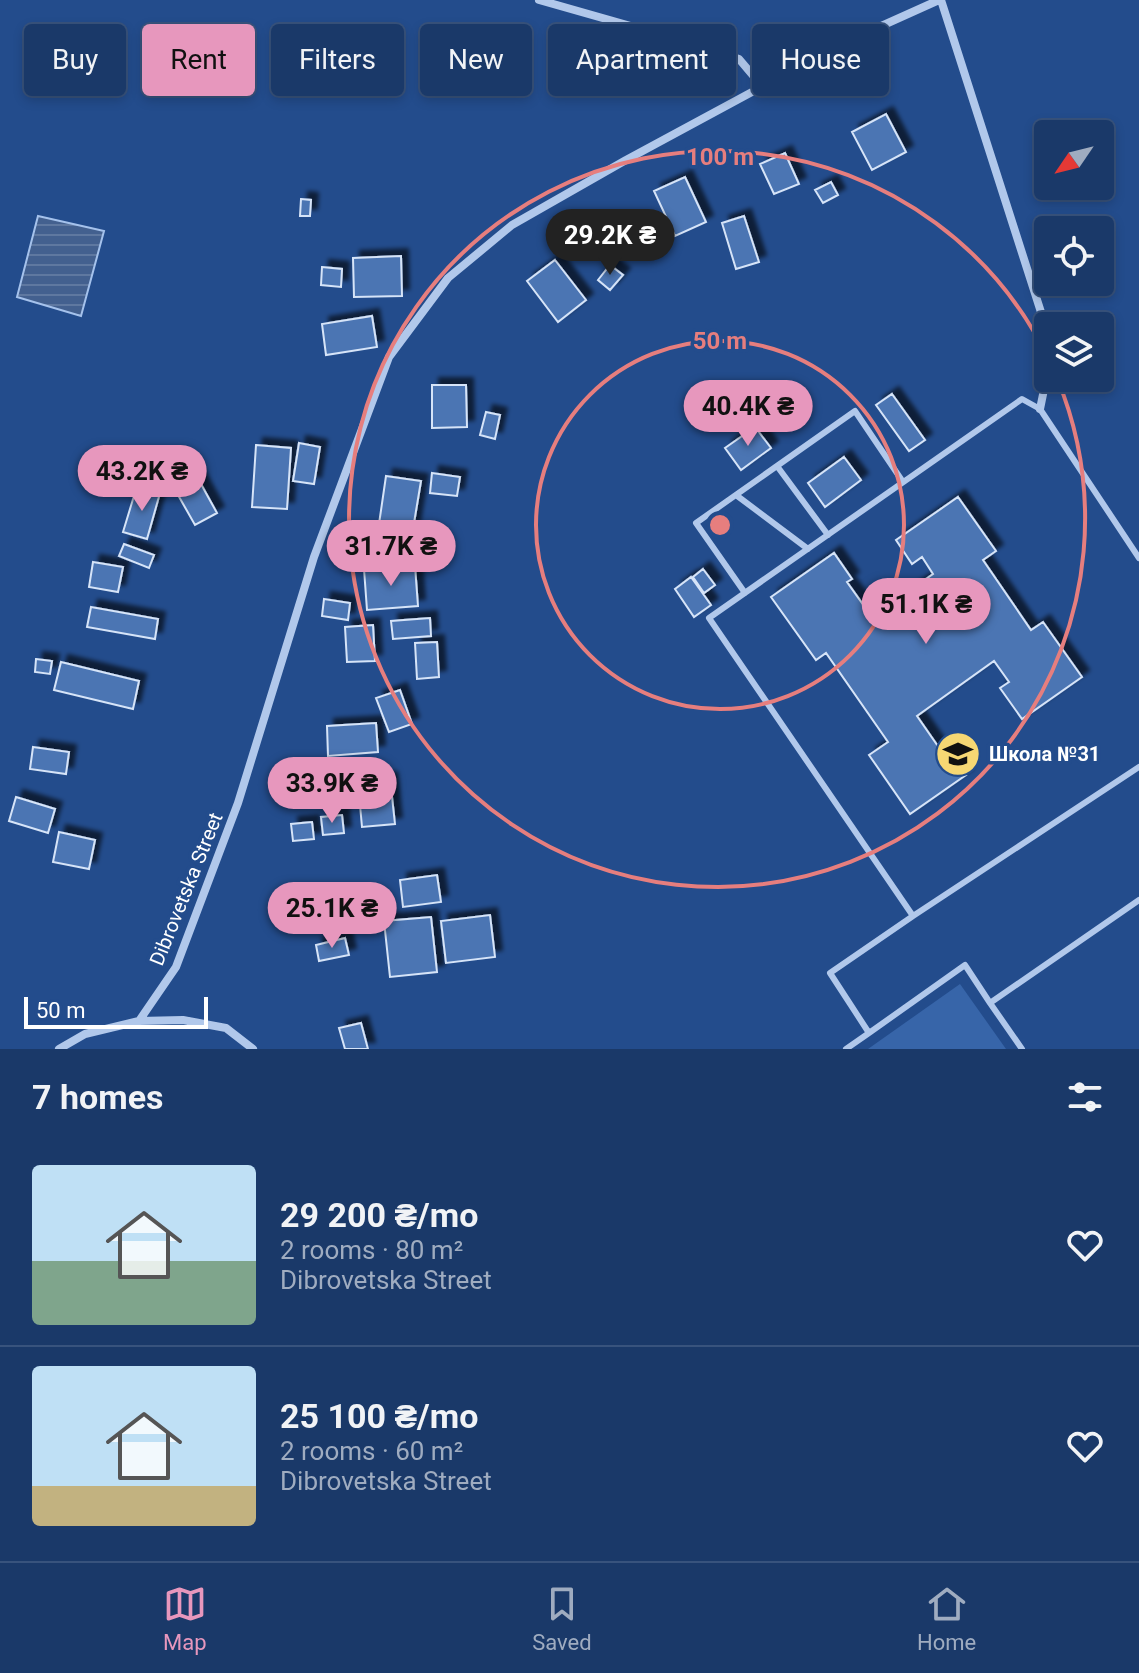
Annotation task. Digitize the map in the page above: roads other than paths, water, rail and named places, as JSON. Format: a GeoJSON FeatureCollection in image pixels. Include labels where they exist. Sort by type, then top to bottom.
{"type":"FeatureCollection","features":[{"type":"Feature","properties":{"kind":"street"},"geometry":{"type":"LineString","coordinates":[[539,0],[739,59],[752,74]]}},
{"type":"Feature","properties":{"kind":"street","name":"Dibrovetska Street"},"geometry":{"type":"LineString","coordinates":[[886,24],[940,0],[1041,312]]}},
{"type":"Feature","properties":{"kind":"street","name":"Dibrovetska Street"},"geometry":{"type":"LineString","coordinates":[[139,1021],[176,967],[238,803],[314,557],[389,357],[448,278],[512,225],[752,90]]}},
{"type":"Feature","properties":{"kind":"street"},"geometry":{"type":"LineString","coordinates":[[1040,409],[1043,392]]}},
{"type":"Feature","properties":{"kind":"street"},"geometry":{"type":"LineString","coordinates":[[59,1049],[85,1034],[139,1021],[183,1020],[226,1028],[253,1049]]}},
{"type":"Feature","properties":{"kind":"lane"},"geometry":{"type":"LineString","coordinates":[[913,916],[709,618],[1022,399],[1040,409],[1139,558]]}},
{"type":"Feature","properties":{"kind":"lane"},"geometry":{"type":"LineString","coordinates":[[745,593],[696,523],[855,411],[903,482]]}},
{"type":"Feature","properties":{"kind":"lane"},"geometry":{"type":"LineString","coordinates":[[777,466],[828,535]]}},
{"type":"Feature","properties":{"kind":"lane"},"geometry":{"type":"LineString","coordinates":[[736,495],[808,549]]}},
{"type":"Feature","properties":{"kind":"lane"},"geometry":{"type":"LineString","coordinates":[[869,1033],[830,973],[1139,767]]}},
{"type":"Feature","properties":{"kind":"lane"},"geometry":{"type":"LineString","coordinates":[[990,1003],[1139,900]]}},
{"type":"Feature","properties":{"kind":"lane"},"geometry":{"type":"LineString","coordinates":[[846,1049],[965,965],[1022,1049]]}},
{"type":"Feature","properties":{"kind":"place","name":"Школа №31"},"geometry":{"type":"Point","coordinates":[958,754]}}]}
